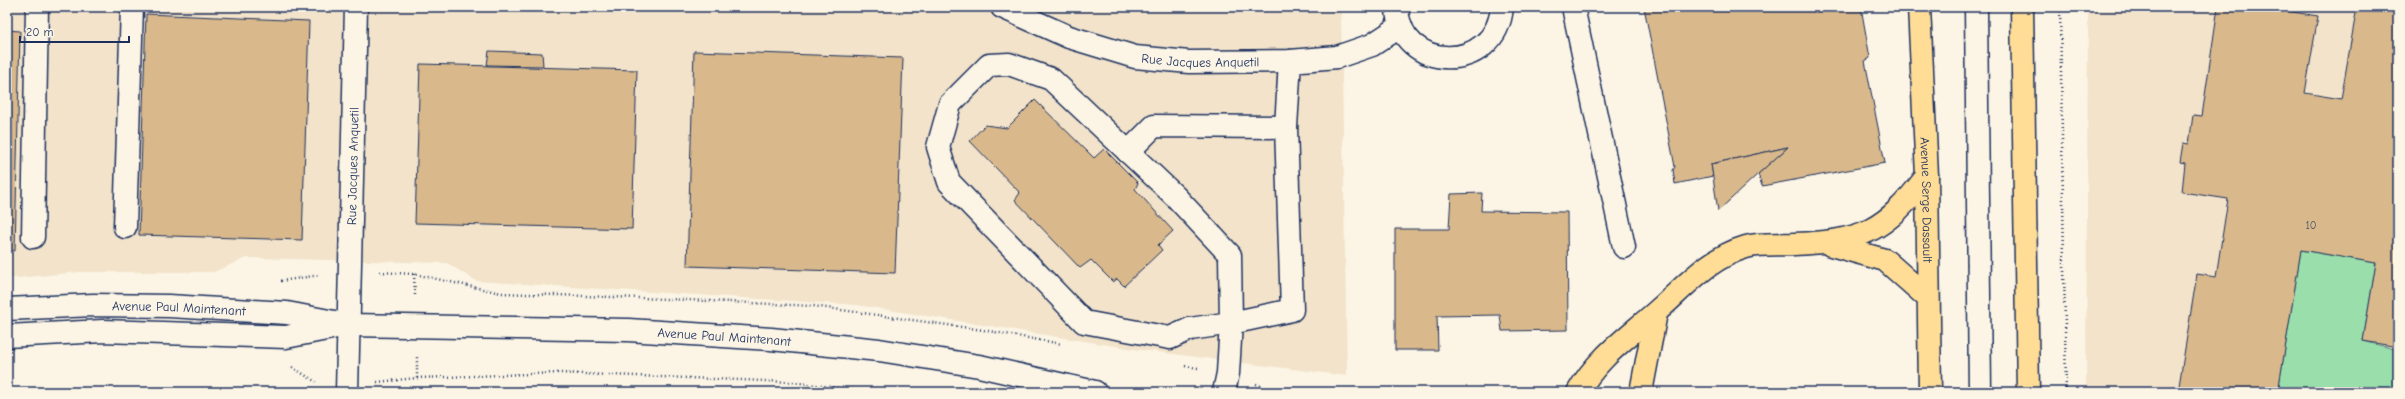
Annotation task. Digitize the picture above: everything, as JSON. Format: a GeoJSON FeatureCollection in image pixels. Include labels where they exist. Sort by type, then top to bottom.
{"type":"FeatureCollection","features":[{"type":"Feature","properties":{"kind":"main road","name":"Avenue Serge Dassault"},"geometry":{"type":"LineString","coordinates":[[1919,7],[1927,176],[1930,392]]}},
{"type":"Feature","properties":{"kind":"main road"},"geometry":{"type":"LineString","coordinates":[[2022,7],[2028,392]]}},
{"type":"Feature","properties":{"kind":"main road"},"geometry":{"type":"LineString","coordinates":[[1578,392],[1604,357],[1627,334],[1656,313],[1710,263],[1748,246],[1820,243],[1857,237],[1884,224],[1911,197],[1927,176]]}},
{"type":"Feature","properties":{"kind":"main road"},"geometry":{"type":"LineString","coordinates":[[1820,243],[1885,260],[1928,298]]}},
{"type":"Feature","properties":{"kind":"main road"},"geometry":{"type":"LineString","coordinates":[[1641,392],[1656,313]]}},
{"type":"Feature","properties":{"kind":"street"},"geometry":{"type":"LineString","coordinates":[[33,237],[37,7]]}},
{"type":"Feature","properties":{"kind":"street"},"geometry":{"type":"LineString","coordinates":[[125,227],[132,7]]}},
{"type":"Feature","properties":{"kind":"street","name":"Rue Jacques Anquetil"},"geometry":{"type":"LineString","coordinates":[[347,392],[350,325],[356,7]]}},
{"type":"Feature","properties":{"kind":"street","name":"Rue Jacques Anquetil"},"geometry":{"type":"LineString","coordinates":[[1002,7],[1069,37],[1135,57],[1189,62],[1290,61],[1337,57],[1372,45],[1399,17],[1411,42],[1426,53],[1444,58],[1463,57],[1480,50],[1493,36],[1501,20],[1502,7]]}},
{"type":"Feature","properties":{"kind":"street"},"geometry":{"type":"LineString","coordinates":[[1572,7],[1624,247]]}},
{"type":"Feature","properties":{"kind":"street"},"geometry":{"type":"LineString","coordinates":[[1976,7],[1980,392]]}},
{"type":"Feature","properties":{"kind":"street"},"geometry":{"type":"LineString","coordinates":[[1224,392],[1228,373],[1231,323],[1230,255],[1175,196],[1051,79],[1009,64],[989,65],[950,104],[938,147],[949,182],[1084,322],[1170,338],[1190,329],[1231,323],[1292,310],[1286,127],[1290,61]]}},
{"type":"Feature","properties":{"kind":"street"},"geometry":{"type":"LineString","coordinates":[[1128,152],[1154,126],[1286,127]]}},
{"type":"Feature","properties":{"kind":"street","name":"Avenue Paul Maintenant"},"geometry":{"type":"LineString","coordinates":[[7,309],[93,305],[169,306],[287,313],[350,325],[628,330],[771,339],[879,350],[972,365],[1095,392]]}},
{"type":"Feature","properties":{"kind":"street","name":"Avenue Paul Maintenant"},"geometry":{"type":"LineString","coordinates":[[7,336],[103,331],[286,337],[350,325]]}},
{"type":"Feature","properties":{"kind":"path"},"geometry":{"type":"LineString","coordinates":[[2060,7],[2066,392]]}},
{"type":"Feature","properties":{"kind":"path"},"geometry":{"type":"LineString","coordinates":[[416,378],[559,373],[792,382],[871,392]]}},
{"type":"Feature","properties":{"kind":"shaded area"},"geometry":{"type":"Polygon","coordinates":[[[7,7],[1341,7],[1347,376],[1134,349],[857,305],[476,281],[447,263],[246,258],[214,272],[80,272],[7,279],[7,7]]]}},
{"type":"Feature","properties":{"kind":"shaded area"},"geometry":{"type":"Polygon","coordinates":[[[2088,7],[2398,7],[2398,392],[2086,392],[2088,7]]]}},
{"type":"Feature","properties":{"kind":"green space"},"geometry":{"type":"Polygon","coordinates":[[[2301,250],[2376,263],[2363,341],[2398,350],[2398,392],[2278,392],[2301,250]]]}},
{"type":"Feature","properties":{"kind":"building"},"geometry":{"type":"Polygon","coordinates":[[[1644,7],[1861,7],[1870,58],[1865,61],[1885,163],[1762,186],[1758,174],[1788,147],[1711,164],[1713,176],[1675,184],[1673,170],[1675,167],[1644,7]]]}},
{"type":"Feature","properties":{"kind":"building"},"geometry":{"type":"Polygon","coordinates":[[[2218,7],[2261,7],[2318,16],[2305,93],[2341,99],[2357,7],[2398,7],[2398,347],[2363,341],[2376,263],[2301,250],[2278,392],[2178,392],[2197,274],[2216,277],[2228,199],[2182,192],[2185,163],[2180,162],[2183,143],[2189,144],[2193,115],[2202,116],[2218,7]]]}},
{"type":"Feature","properties":{"kind":"building"},"geometry":{"type":"Polygon","coordinates":[[[146,14],[309,21],[302,240],[139,235],[146,14]]]}},
{"type":"Feature","properties":{"kind":"building"},"geometry":{"type":"Polygon","coordinates":[[[7,30],[20,31],[15,251],[7,250],[7,30]]]}},
{"type":"Feature","properties":{"kind":"building"},"geometry":{"type":"Polygon","coordinates":[[[489,51],[542,53],[543,66],[487,65],[489,51]]]}},
{"type":"Feature","properties":{"kind":"building"},"geometry":{"type":"Polygon","coordinates":[[[694,51],[903,58],[895,273],[687,266],[694,51]]]}},
{"type":"Feature","properties":{"kind":"building"},"geometry":{"type":"Polygon","coordinates":[[[420,64],[637,70],[632,229],[415,223],[420,64]]]}},
{"type":"Feature","properties":{"kind":"building"},"geometry":{"type":"Polygon","coordinates":[[[1035,100],[1094,158],[1104,149],[1138,183],[1135,189],[1173,231],[1158,245],[1162,250],[1124,286],[1117,279],[1113,282],[1091,260],[1080,268],[1015,200],[1020,193],[970,141],[985,125],[1007,128],[1035,100]]]}},
{"type":"Feature","properties":{"kind":"building"},"geometry":{"type":"Polygon","coordinates":[[[1788,147],[1758,174],[1718,211],[1711,164],[1788,147]]]}},
{"type":"Feature","properties":{"kind":"building"},"geometry":{"type":"Polygon","coordinates":[[[1482,193],[1481,211],[1567,212],[1568,330],[1502,331],[1500,315],[1437,316],[1438,350],[1395,350],[1395,229],[1449,229],[1451,194],[1482,193]]]}}]}
